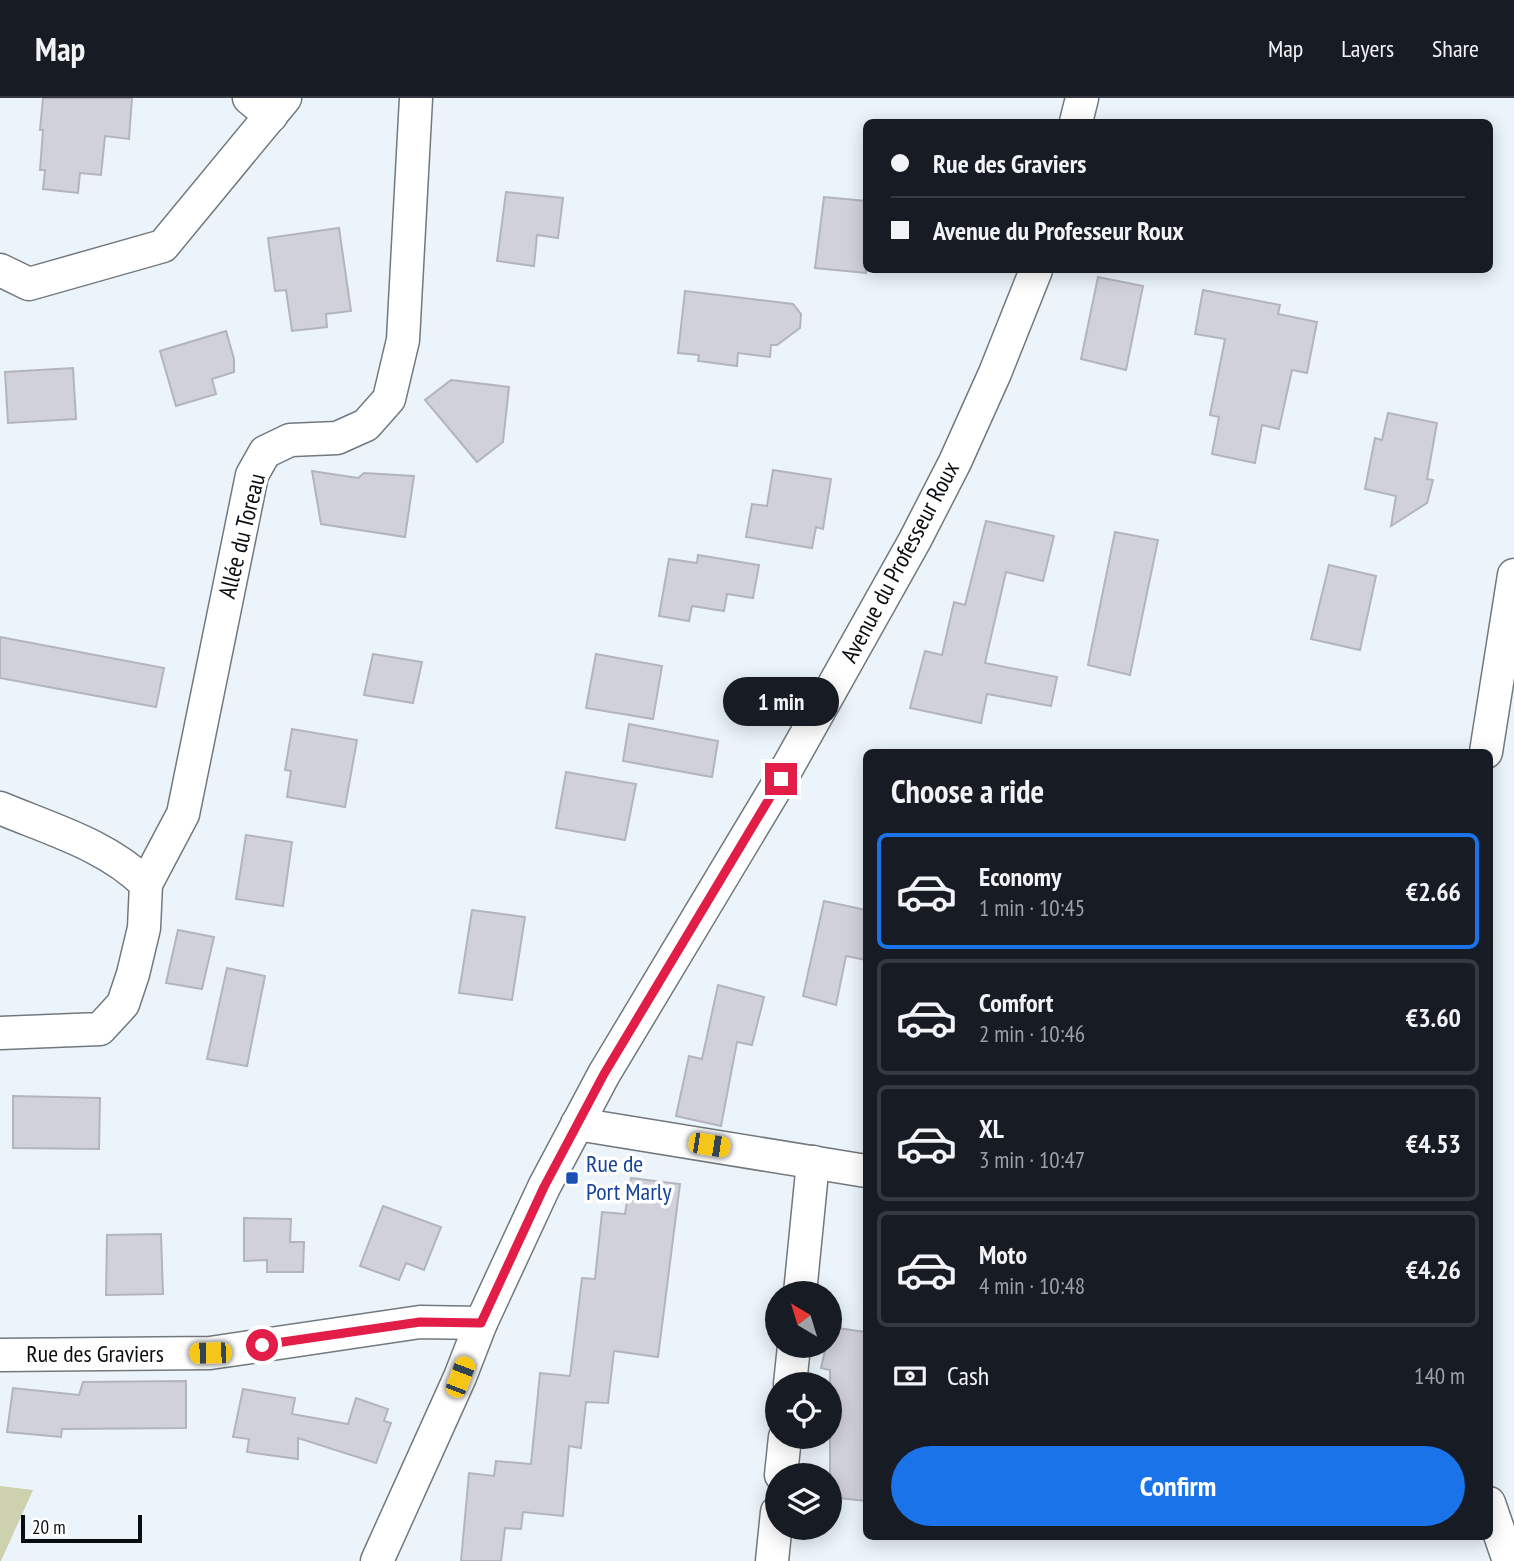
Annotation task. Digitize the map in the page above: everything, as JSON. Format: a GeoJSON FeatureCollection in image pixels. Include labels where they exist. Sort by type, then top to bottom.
{"type":"FeatureCollection","features":[{"type":"Feature","properties":{"kind":"street","name":"Allée du Toreau"},"geometry":{"type":"LineString","coordinates":[[146,884],[183,814],[253,475],[265,452],[290,440],[337,438],[366,425],[389,399],[403,340],[416,98]]}},
{"type":"Feature","properties":{"kind":"street"},"geometry":{"type":"LineString","coordinates":[[1077,119],[1082,98]]}},
{"type":"Feature","properties":{"kind":"street"},"geometry":{"type":"LineString","coordinates":[[0,270],[29,284],[163,246],[268,104]]}},
{"type":"Feature","properties":{"kind":"street","name":"Avenue du Professeur Roux"},"geometry":{"type":"LineString","coordinates":[[377,1561],[544,1187],[604,1074],[781,779],[915,540],[995,373],[1035,273]]}},
{"type":"Feature","properties":{"kind":"street"},"geometry":{"type":"LineString","coordinates":[[1486,749],[1514,575]]}},
{"type":"Feature","properties":{"kind":"street"},"geometry":{"type":"LineString","coordinates":[[0,808],[106,852],[129,867],[146,884],[144,928],[123,1004],[100,1029],[0,1033]]}},
{"type":"Feature","properties":{"kind":"street"},"geometry":{"type":"LineString","coordinates":[[578,1124],[863,1170]]}},
{"type":"Feature","properties":{"kind":"street"},"geometry":{"type":"LineString","coordinates":[[801,1281],[813,1162]]}},
{"type":"Feature","properties":{"kind":"street","name":"Rue des Graviers"},"geometry":{"type":"LineString","coordinates":[[0,1355],[210,1353],[420,1322],[481,1323]]}},
{"type":"Feature","properties":{"kind":"street"},"geometry":{"type":"LineString","coordinates":[[1493,1515],[1509,1561]]}},
{"type":"Feature","properties":{"kind":"street"},"geometry":{"type":"LineString","coordinates":[[772,1561],[774,1540]]}},
{"type":"Feature","properties":{"kind":"green space"},"geometry":{"type":"Polygon","coordinates":[[[0,1486],[33,1490],[1,1561],[0,1561],[0,1486]]]}},
{"type":"Feature","properties":{"kind":"building"},"geometry":{"type":"Polygon","coordinates":[[[43,98],[132,98],[129,139],[105,136],[101,175],[80,173],[78,193],[43,189],[45,170],[40,170],[43,130],[40,130],[43,98]]]}},
{"type":"Feature","properties":{"kind":"building"},"geometry":{"type":"Polygon","coordinates":[[[506,192],[563,198],[558,238],[537,235],[534,266],[497,261],[506,192]]]}},
{"type":"Feature","properties":{"kind":"building"},"geometry":{"type":"Polygon","coordinates":[[[824,197],[863,201],[863,273],[815,268],[824,197]]]}},
{"type":"Feature","properties":{"kind":"building"},"geometry":{"type":"Polygon","coordinates":[[[339,228],[351,311],[326,314],[327,327],[292,331],[286,290],[275,291],[268,238],[339,228]]]}},
{"type":"Feature","properties":{"kind":"building"},"geometry":{"type":"Polygon","coordinates":[[[1098,277],[1143,286],[1126,370],[1081,359],[1098,277]]]}},
{"type":"Feature","properties":{"kind":"building"},"geometry":{"type":"Polygon","coordinates":[[[1203,290],[1280,305],[1278,314],[1317,322],[1307,373],[1292,370],[1279,429],[1262,425],[1255,463],[1212,454],[1219,417],[1210,415],[1225,339],[1195,334],[1203,290]]]}},
{"type":"Feature","properties":{"kind":"building"},"geometry":{"type":"Polygon","coordinates":[[[685,291],[793,304],[801,314],[800,328],[777,345],[771,345],[770,357],[738,353],[737,366],[698,361],[699,355],[678,353],[685,291]]]}},
{"type":"Feature","properties":{"kind":"building"},"geometry":{"type":"Polygon","coordinates":[[[226,331],[234,359],[234,372],[212,379],[216,394],[176,406],[160,351],[226,331]]]}},
{"type":"Feature","properties":{"kind":"building"},"geometry":{"type":"Polygon","coordinates":[[[73,368],[76,419],[8,423],[5,372],[73,368]]]}},
{"type":"Feature","properties":{"kind":"building"},"geometry":{"type":"Polygon","coordinates":[[[451,380],[509,387],[503,442],[477,462],[425,400],[451,380]]]}},
{"type":"Feature","properties":{"kind":"building"},"geometry":{"type":"Polygon","coordinates":[[[1388,413],[1437,423],[1427,479],[1433,480],[1427,503],[1391,526],[1396,496],[1365,489],[1375,438],[1382,440],[1388,413]]]}},
{"type":"Feature","properties":{"kind":"building"},"geometry":{"type":"Polygon","coordinates":[[[773,470],[831,479],[823,529],[816,527],[812,548],[746,537],[752,504],[767,506],[773,470]]]}},
{"type":"Feature","properties":{"kind":"building"},"geometry":{"type":"Polygon","coordinates":[[[312,471],[358,478],[364,473],[414,476],[405,537],[321,524],[312,471]]]}},
{"type":"Feature","properties":{"kind":"building"},"geometry":{"type":"Polygon","coordinates":[[[986,521],[1054,536],[1043,581],[1006,572],[985,663],[1057,677],[1051,706],[987,694],[981,723],[910,708],[925,651],[942,655],[954,602],[965,605],[986,521]]]}},
{"type":"Feature","properties":{"kind":"building"},"geometry":{"type":"Polygon","coordinates":[[[1115,532],[1158,540],[1130,675],[1088,665],[1115,532]]]}},
{"type":"Feature","properties":{"kind":"building"},"geometry":{"type":"Polygon","coordinates":[[[698,555],[759,565],[753,598],[727,594],[724,611],[692,606],[689,621],[659,616],[669,559],[697,563],[698,555]]]}},
{"type":"Feature","properties":{"kind":"building"},"geometry":{"type":"Polygon","coordinates":[[[1329,565],[1376,576],[1360,650],[1311,639],[1329,565]]]}},
{"type":"Feature","properties":{"kind":"building"},"geometry":{"type":"Polygon","coordinates":[[[0,637],[164,668],[156,707],[0,678],[0,637]]]}},
{"type":"Feature","properties":{"kind":"building"},"geometry":{"type":"Polygon","coordinates":[[[373,654],[422,662],[413,703],[364,695],[373,654]]]}},
{"type":"Feature","properties":{"kind":"building"},"geometry":{"type":"Polygon","coordinates":[[[596,654],[662,666],[653,719],[586,708],[596,654]]]}},
{"type":"Feature","properties":{"kind":"building"},"geometry":{"type":"Polygon","coordinates":[[[629,724],[718,741],[712,777],[623,761],[629,724]]]}},
{"type":"Feature","properties":{"kind":"building"},"geometry":{"type":"Polygon","coordinates":[[[292,729],[357,740],[345,807],[287,797],[291,771],[285,770],[292,729]]]}},
{"type":"Feature","properties":{"kind":"building"},"geometry":{"type":"Polygon","coordinates":[[[566,772],[636,784],[625,840],[556,828],[566,772]]]}},
{"type":"Feature","properties":{"kind":"building"},"geometry":{"type":"Polygon","coordinates":[[[246,835],[292,842],[283,906],[236,899],[246,835]]]}},
{"type":"Feature","properties":{"kind":"building"},"geometry":{"type":"Polygon","coordinates":[[[824,901],[863,909],[863,959],[846,956],[836,1005],[803,996],[824,901]]]}},
{"type":"Feature","properties":{"kind":"building"},"geometry":{"type":"Polygon","coordinates":[[[472,910],[525,917],[512,1000],[459,993],[472,910]]]}},
{"type":"Feature","properties":{"kind":"building"},"geometry":{"type":"Polygon","coordinates":[[[178,930],[214,937],[202,989],[166,983],[178,930]]]}},
{"type":"Feature","properties":{"kind":"building"},"geometry":{"type":"Polygon","coordinates":[[[227,968],[265,976],[247,1066],[207,1059],[227,968]]]}},
{"type":"Feature","properties":{"kind":"building"},"geometry":{"type":"Polygon","coordinates":[[[718,985],[764,997],[752,1045],[737,1042],[721,1126],[676,1116],[689,1056],[702,1059],[718,985]]]}},
{"type":"Feature","properties":{"kind":"building"},"geometry":{"type":"Polygon","coordinates":[[[13,1096],[100,1098],[99,1149],[13,1148],[13,1096]]]}},
{"type":"Feature","properties":{"kind":"building"},"geometry":{"type":"Polygon","coordinates":[[[631,1178],[680,1184],[658,1357],[614,1351],[608,1403],[586,1402],[581,1448],[569,1446],[563,1516],[523,1512],[521,1529],[505,1528],[501,1561],[461,1561],[469,1473],[494,1476],[496,1461],[531,1464],[540,1373],[570,1376],[582,1278],[595,1279],[602,1212],[625,1214],[631,1178]]]}},
{"type":"Feature","properties":{"kind":"building"},"geometry":{"type":"Polygon","coordinates":[[[383,1206],[441,1227],[424,1270],[406,1263],[399,1280],[360,1266],[383,1206]]]}},
{"type":"Feature","properties":{"kind":"building"},"geometry":{"type":"Polygon","coordinates":[[[244,1218],[291,1219],[290,1242],[304,1242],[303,1272],[267,1272],[267,1260],[244,1261],[244,1218]]]}},
{"type":"Feature","properties":{"kind":"building"},"geometry":{"type":"Polygon","coordinates":[[[161,1234],[163,1294],[106,1295],[107,1235],[161,1234]]]}},
{"type":"Feature","properties":{"kind":"building"},"geometry":{"type":"Polygon","coordinates":[[[842,1329],[863,1332],[863,1501],[842,1498],[842,1463],[830,1463],[830,1449],[842,1449],[842,1372],[830,1372],[821,1368],[823,1358],[842,1358],[842,1329]]]}},
{"type":"Feature","properties":{"kind":"building"},"geometry":{"type":"Polygon","coordinates":[[[186,1381],[186,1428],[62,1429],[61,1437],[7,1432],[13,1388],[79,1395],[83,1382],[186,1381]]]}},
{"type":"Feature","properties":{"kind":"building"},"geometry":{"type":"Polygon","coordinates":[[[243,1389],[295,1398],[292,1414],[348,1424],[356,1398],[388,1409],[384,1421],[391,1423],[376,1463],[298,1438],[298,1459],[247,1452],[249,1439],[233,1437],[243,1389]]]}},
{"type":"Feature","properties":{"kind":"place","name":"Rue de Port Marly"},"geometry":{"type":"Point","coordinates":[572,1178]}},
{"type":"Feature","properties":{"kind":"route"},"geometry":{"type":"LineString","coordinates":[[262,1345],[420,1322],[481,1323],[544,1187],[604,1074],[781,779]]}}]}
